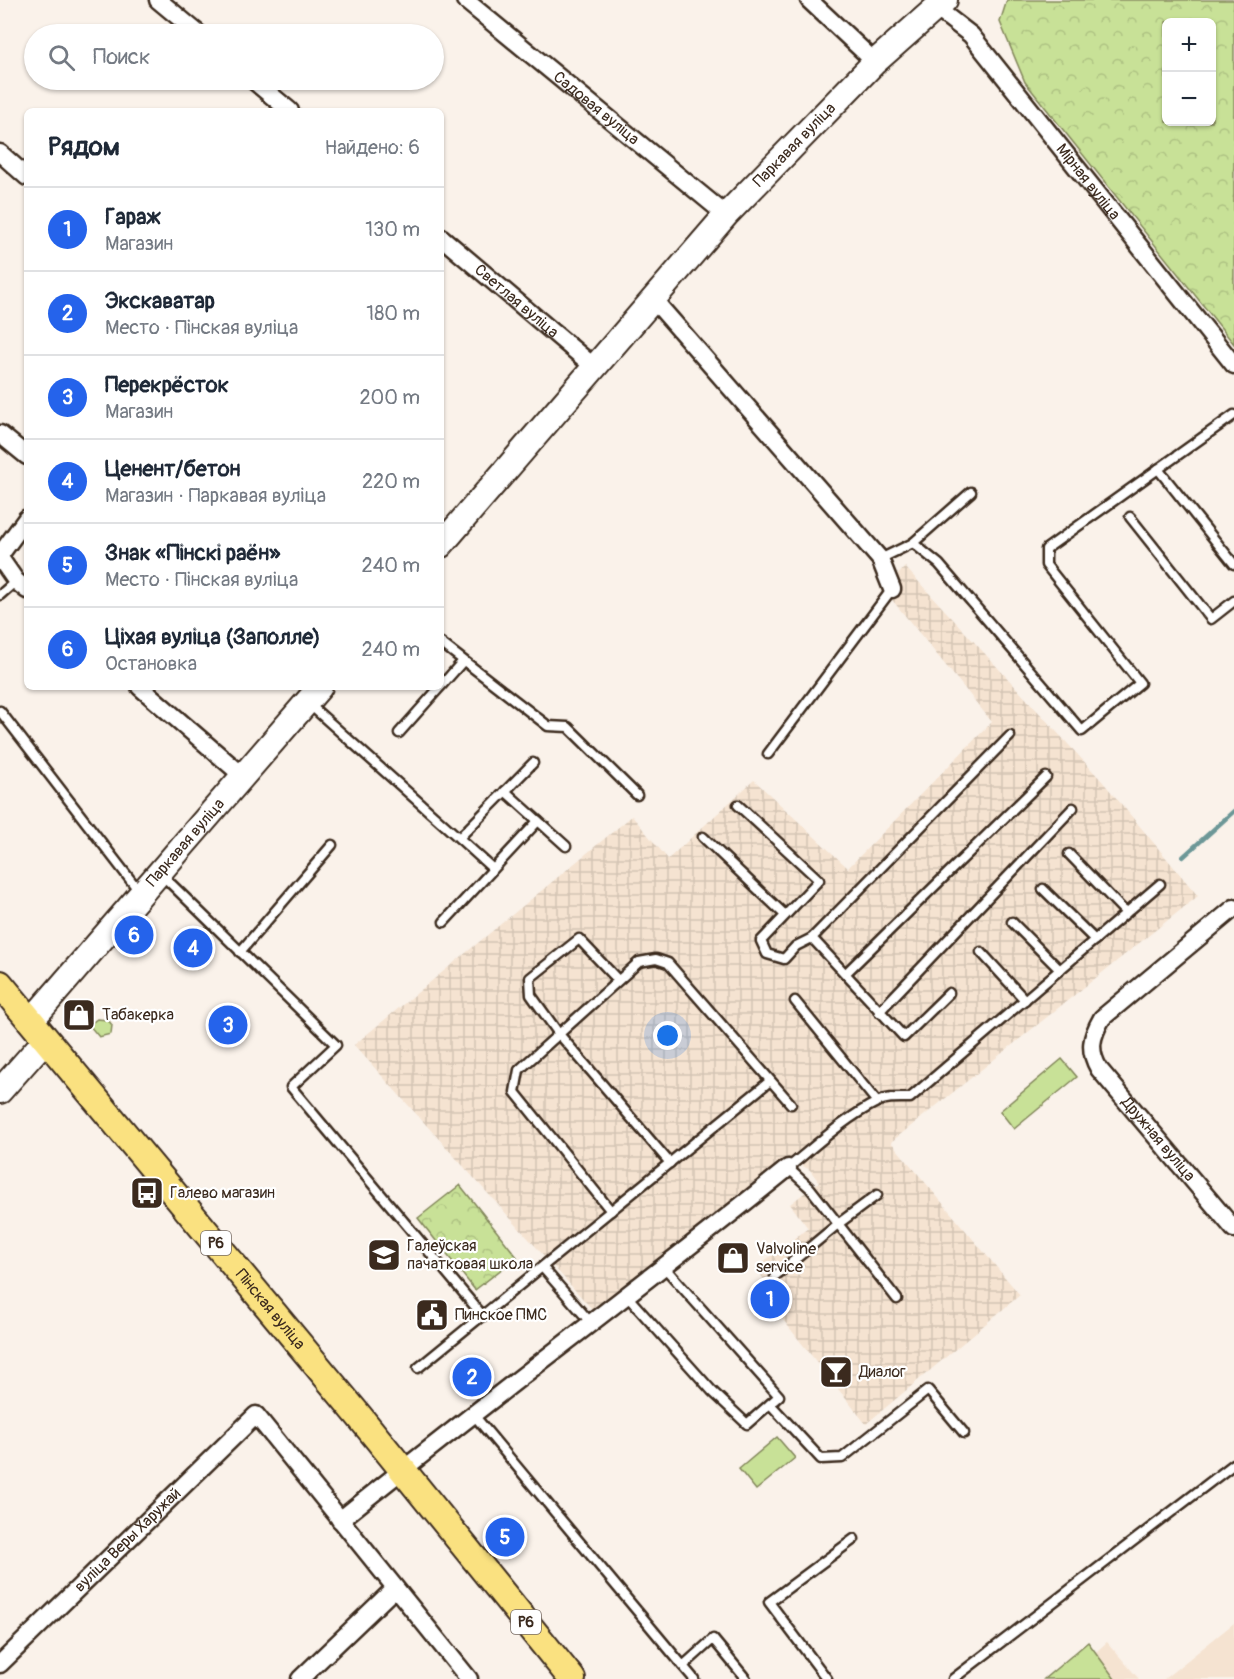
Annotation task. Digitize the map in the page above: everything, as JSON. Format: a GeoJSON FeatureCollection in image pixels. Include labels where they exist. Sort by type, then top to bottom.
{"type":"FeatureCollection","features":[{"type":"Feature","properties":{"kind":"main road","name":"Пінская вуліца"},"geometry":{"type":"LineString","coordinates":[[0,984],[402,1469],[572,1679]]}},
{"type":"Feature","properties":{"kind":"street"},"geometry":{"type":"LineString","coordinates":[[158,0],[187,24]]}},
{"type":"Feature","properties":{"kind":"street","name":"Садовая вуліца"},"geometry":{"type":"LineString","coordinates":[[465,0],[726,215]]}},
{"type":"Feature","properties":{"kind":"street"},"geometry":{"type":"LineString","coordinates":[[809,0],[875,62]]}},
{"type":"Feature","properties":{"kind":"street","name":"Паркавая вуліца"},"geometry":{"type":"LineString","coordinates":[[444,541],[593,366],[726,215],[875,62],[941,4]]}},
{"type":"Feature","properties":{"kind":"street","name":"Мірная вуліца"},"geometry":{"type":"LineString","coordinates":[[941,4],[971,35],[1234,365]]}},
{"type":"Feature","properties":{"kind":"street"},"geometry":{"type":"LineString","coordinates":[[265,90],[287,108]]}},
{"type":"Feature","properties":{"kind":"street"},"geometry":{"type":"LineString","coordinates":[[0,153],[24,174]]}},
{"type":"Feature","properties":{"kind":"street","name":"Светлая вуліца"},"geometry":{"type":"LineString","coordinates":[[444,240],[593,366]]}},
{"type":"Feature","properties":{"kind":"street"},"geometry":{"type":"LineString","coordinates":[[652,299],[880,559],[892,589]]}},
{"type":"Feature","properties":{"kind":"street"},"geometry":{"type":"LineString","coordinates":[[0,434],[24,454]]}},
{"type":"Feature","properties":{"kind":"street"},"geometry":{"type":"LineString","coordinates":[[22,586],[0,556],[24,522]]}},
{"type":"Feature","properties":{"kind":"street"},"geometry":{"type":"LineString","coordinates":[[143,690],[243,776]]}},
{"type":"Feature","properties":{"kind":"street","name":"Паркавая вуліца"},"geometry":{"type":"LineString","coordinates":[[0,1091],[38,1030],[50,999],[243,776],[311,693]]}},
{"type":"Feature","properties":{"kind":"street","name":"Дружная вуліца"},"geometry":{"type":"LineString","coordinates":[[1234,908],[1102,1018],[1091,1044],[1093,1058],[1099,1069],[1234,1229]]}},
{"type":"Feature","properties":{"kind":"street"},"geometry":{"type":"LineString","coordinates":[[469,1679],[340,1520],[402,1469],[665,1268],[788,1168]]}},
{"type":"Feature","properties":{"kind":"street","name":"вуліца Веры Харужай"},"geometry":{"type":"LineString","coordinates":[[0,1664],[256,1414],[340,1520]]}},
{"type":"Feature","properties":{"kind":"street"},"geometry":{"type":"LineString","coordinates":[[300,1679],[395,1588]]}},
{"type":"Feature","properties":{"kind":"lane"},"geometry":{"type":"LineString","coordinates":[[913,543],[939,564],[1082,731],[1140,683],[1046,565],[1046,549],[1234,416]]}},
{"type":"Feature","properties":{"kind":"lane"},"geometry":{"type":"LineString","coordinates":[[1158,469],[1234,564]]}},
{"type":"Feature","properties":{"kind":"lane"},"geometry":{"type":"LineString","coordinates":[[880,559],[913,543],[971,492]]}},
{"type":"Feature","properties":{"kind":"lane"},"geometry":{"type":"LineString","coordinates":[[1130,517],[1211,619],[1234,602]]}},
{"type":"Feature","properties":{"kind":"lane"},"geometry":{"type":"LineString","coordinates":[[0,595],[22,586]]}},
{"type":"Feature","properties":{"kind":"lane"},"geometry":{"type":"LineString","coordinates":[[768,754],[892,589]]}},
{"type":"Feature","properties":{"kind":"lane"},"geometry":{"type":"LineString","coordinates":[[444,645],[548,726],[568,727],[637,795]]}},
{"type":"Feature","properties":{"kind":"lane"},"geometry":{"type":"LineString","coordinates":[[444,683],[463,661]]}},
{"type":"Feature","properties":{"kind":"lane"},"geometry":{"type":"LineString","coordinates":[[399,733],[437,690]]}},
{"type":"Feature","properties":{"kind":"lane"},"geometry":{"type":"LineString","coordinates":[[311,693],[493,869]]}},
{"type":"Feature","properties":{"kind":"lane"},"geometry":{"type":"LineString","coordinates":[[0,711],[141,894]]}},
{"type":"Feature","properties":{"kind":"lane"},"geometry":{"type":"LineString","coordinates":[[738,805],[819,880],[761,941],[767,954],[784,959],[796,946],[812,938],[1010,736]]}},
{"type":"Feature","properties":{"kind":"lane"},"geometry":{"type":"LineString","coordinates":[[459,838],[533,763]]}},
{"type":"Feature","properties":{"kind":"lane"},"geometry":{"type":"LineString","coordinates":[[846,973],[1046,777]]}},
{"type":"Feature","properties":{"kind":"lane"},"geometry":{"type":"LineString","coordinates":[[506,791],[566,846]]}},
{"type":"Feature","properties":{"kind":"lane"},"geometry":{"type":"LineString","coordinates":[[879,1011],[1073,808]]}},
{"type":"Feature","properties":{"kind":"lane"},"geometry":{"type":"LineString","coordinates":[[444,922],[538,820]]}},
{"type":"Feature","properties":{"kind":"lane"},"geometry":{"type":"LineString","coordinates":[[703,837],[785,915]]}},
{"type":"Feature","properties":{"kind":"lane"},"geometry":{"type":"LineString","coordinates":[[240,952],[332,845]]}},
{"type":"Feature","properties":{"kind":"lane"},"geometry":{"type":"LineString","coordinates":[[1069,854],[1126,913]]}},
{"type":"Feature","properties":{"kind":"lane"},"geometry":{"type":"LineString","coordinates":[[159,873],[178,888],[336,1045],[291,1087],[483,1316]]}},
{"type":"Feature","properties":{"kind":"lane"},"geometry":{"type":"LineString","coordinates":[[897,1299],[810,1188],[788,1168],[824,1139],[877,1102],[893,1097],[910,1098],[1160,884]]}},
{"type":"Feature","properties":{"kind":"lane"},"geometry":{"type":"LineString","coordinates":[[1043,889],[1095,940]]}},
{"type":"Feature","properties":{"kind":"lane"},"geometry":{"type":"LineString","coordinates":[[1012,922],[1060,970]]}},
{"type":"Feature","properties":{"kind":"lane"},"geometry":{"type":"LineString","coordinates":[[812,938],[904,1037],[949,993]]}},
{"type":"Feature","properties":{"kind":"lane"},"geometry":{"type":"LineString","coordinates":[[618,980],[579,939],[530,978],[531,995],[559,1034],[670,1163]]}},
{"type":"Feature","properties":{"kind":"lane"},"geometry":{"type":"LineString","coordinates":[[981,952],[1025,1000]]}},
{"type":"Feature","properties":{"kind":"lane"},"geometry":{"type":"LineString","coordinates":[[611,1211],[515,1092],[519,1070],[639,962],[656,959],[668,963],[791,1104]]}},
{"type":"Feature","properties":{"kind":"lane"},"geometry":{"type":"LineString","coordinates":[[795,1002],[877,1102]]}},
{"type":"Feature","properties":{"kind":"lane"},"geometry":{"type":"LineString","coordinates":[[418,1368],[771,1081]]}},
{"type":"Feature","properties":{"kind":"lane"},"geometry":{"type":"LineString","coordinates":[[775,1276],[877,1195]]}},
{"type":"Feature","properties":{"kind":"lane"},"geometry":{"type":"LineString","coordinates":[[543,1268],[591,1323]]}},
{"type":"Feature","properties":{"kind":"lane"},"geometry":{"type":"LineString","coordinates":[[627,1296],[712,1391],[747,1424],[779,1396],[665,1268]]}},
{"type":"Feature","properties":{"kind":"lane"},"geometry":{"type":"LineString","coordinates":[[770,1404],[821,1459],[842,1458],[928,1390],[964,1433]]}},
{"type":"Feature","properties":{"kind":"lane"},"geometry":{"type":"LineString","coordinates":[[473,1414],[694,1679]]}},
{"type":"Feature","properties":{"kind":"lane"},"geometry":{"type":"LineString","coordinates":[[953,1679],[1234,1464]]}},
{"type":"Feature","properties":{"kind":"lane"},"geometry":{"type":"LineString","coordinates":[[827,1679],[769,1602],[854,1539]]}},
{"type":"Feature","properties":{"kind":"lane"},"geometry":{"type":"LineString","coordinates":[[683,1666],[713,1639],[746,1679]]}},
{"type":"Feature","properties":{"kind":"shaded area"},"geometry":{"type":"Polygon","coordinates":[[[905,567],[1102,781],[1198,896],[891,1142],[1020,1295],[866,1424],[764,1296],[772,1289],[755,1268],[808,1228],[790,1204],[819,1182],[810,1170],[789,1158],[592,1309],[354,1045],[632,816],[668,859],[754,780],[848,868],[992,722],[884,590],[905,567]]]}},
{"type":"Feature","properties":{"kind":"shaded area"},"geometry":{"type":"Polygon","coordinates":[[[1234,1623],[1234,1679],[1164,1679],[1234,1623]]]}},
{"type":"Feature","properties":{"kind":"shaded area"},"geometry":{"type":"Polygon","coordinates":[[[1107,1642],[1139,1679],[1066,1679],[1107,1642]]]}},
{"type":"Feature","properties":{"kind":"green space"},"geometry":{"type":"Polygon","coordinates":[[[1007,0],[1234,0],[1234,344],[1025,82],[1000,22],[1007,0]]]}},
{"type":"Feature","properties":{"kind":"green space"},"geometry":{"type":"Polygon","coordinates":[[[97,1019],[108,1020],[112,1025],[111,1034],[99,1037],[89,1025],[97,1019]]]}},
{"type":"Feature","properties":{"kind":"green space"},"geometry":{"type":"Polygon","coordinates":[[[1062,1059],[1077,1077],[1014,1129],[1000,1111],[1062,1059]]]}},
{"type":"Feature","properties":{"kind":"green space"},"geometry":{"type":"Polygon","coordinates":[[[460,1185],[517,1257],[475,1290],[418,1218],[460,1185]]]}},
{"type":"Feature","properties":{"kind":"green space"},"geometry":{"type":"Polygon","coordinates":[[[777,1437],[795,1458],[756,1490],[739,1469],[777,1437]]]}},
{"type":"Feature","properties":{"kind":"green space"},"geometry":{"type":"Polygon","coordinates":[[[1088,1642],[1115,1679],[1044,1679],[1088,1642]]]}},
{"type":"Feature","properties":{"kind":"waterway"},"geometry":{"type":"LineString","coordinates":[[1183,857],[1234,811]]}},
{"type":"Feature","properties":{"kind":"place","name":"Ціхая вуліца (Заполле)"},"geometry":{"type":"Point","coordinates":[134,935]}},
{"type":"Feature","properties":{"kind":"place","name":"Ценент/бетон"},"geometry":{"type":"Point","coordinates":[193,948]}},
{"type":"Feature","properties":{"kind":"place","name":"Табакерка"},"geometry":{"type":"Point","coordinates":[79,1015]}},
{"type":"Feature","properties":{"kind":"place","name":"Перекрёсток"},"geometry":{"type":"Point","coordinates":[228,1025]}},
{"type":"Feature","properties":{"kind":"place","name":"Галево магазин"},"geometry":{"type":"Point","coordinates":[147,1193]}},
{"type":"Feature","properties":{"kind":"place","name":"Галеўская пачатковая школа"},"geometry":{"type":"Point","coordinates":[384,1255]}},
{"type":"Feature","properties":{"kind":"place","name":"Valvoline service"},"geometry":{"type":"Point","coordinates":[733,1258]}},
{"type":"Feature","properties":{"kind":"place","name":"Гараж"},"geometry":{"type":"Point","coordinates":[770,1299]}},
{"type":"Feature","properties":{"kind":"place","name":"Пинское ПМС"},"geometry":{"type":"Point","coordinates":[432,1315]}},
{"type":"Feature","properties":{"kind":"place","name":"Диалог"},"geometry":{"type":"Point","coordinates":[836,1372]}},
{"type":"Feature","properties":{"kind":"place","name":"Экскаватар"},"geometry":{"type":"Point","coordinates":[472,1377]}},
{"type":"Feature","properties":{"kind":"place","name":"Знак «Пінскі раён»"},"geometry":{"type":"Point","coordinates":[505,1537]}}]}
